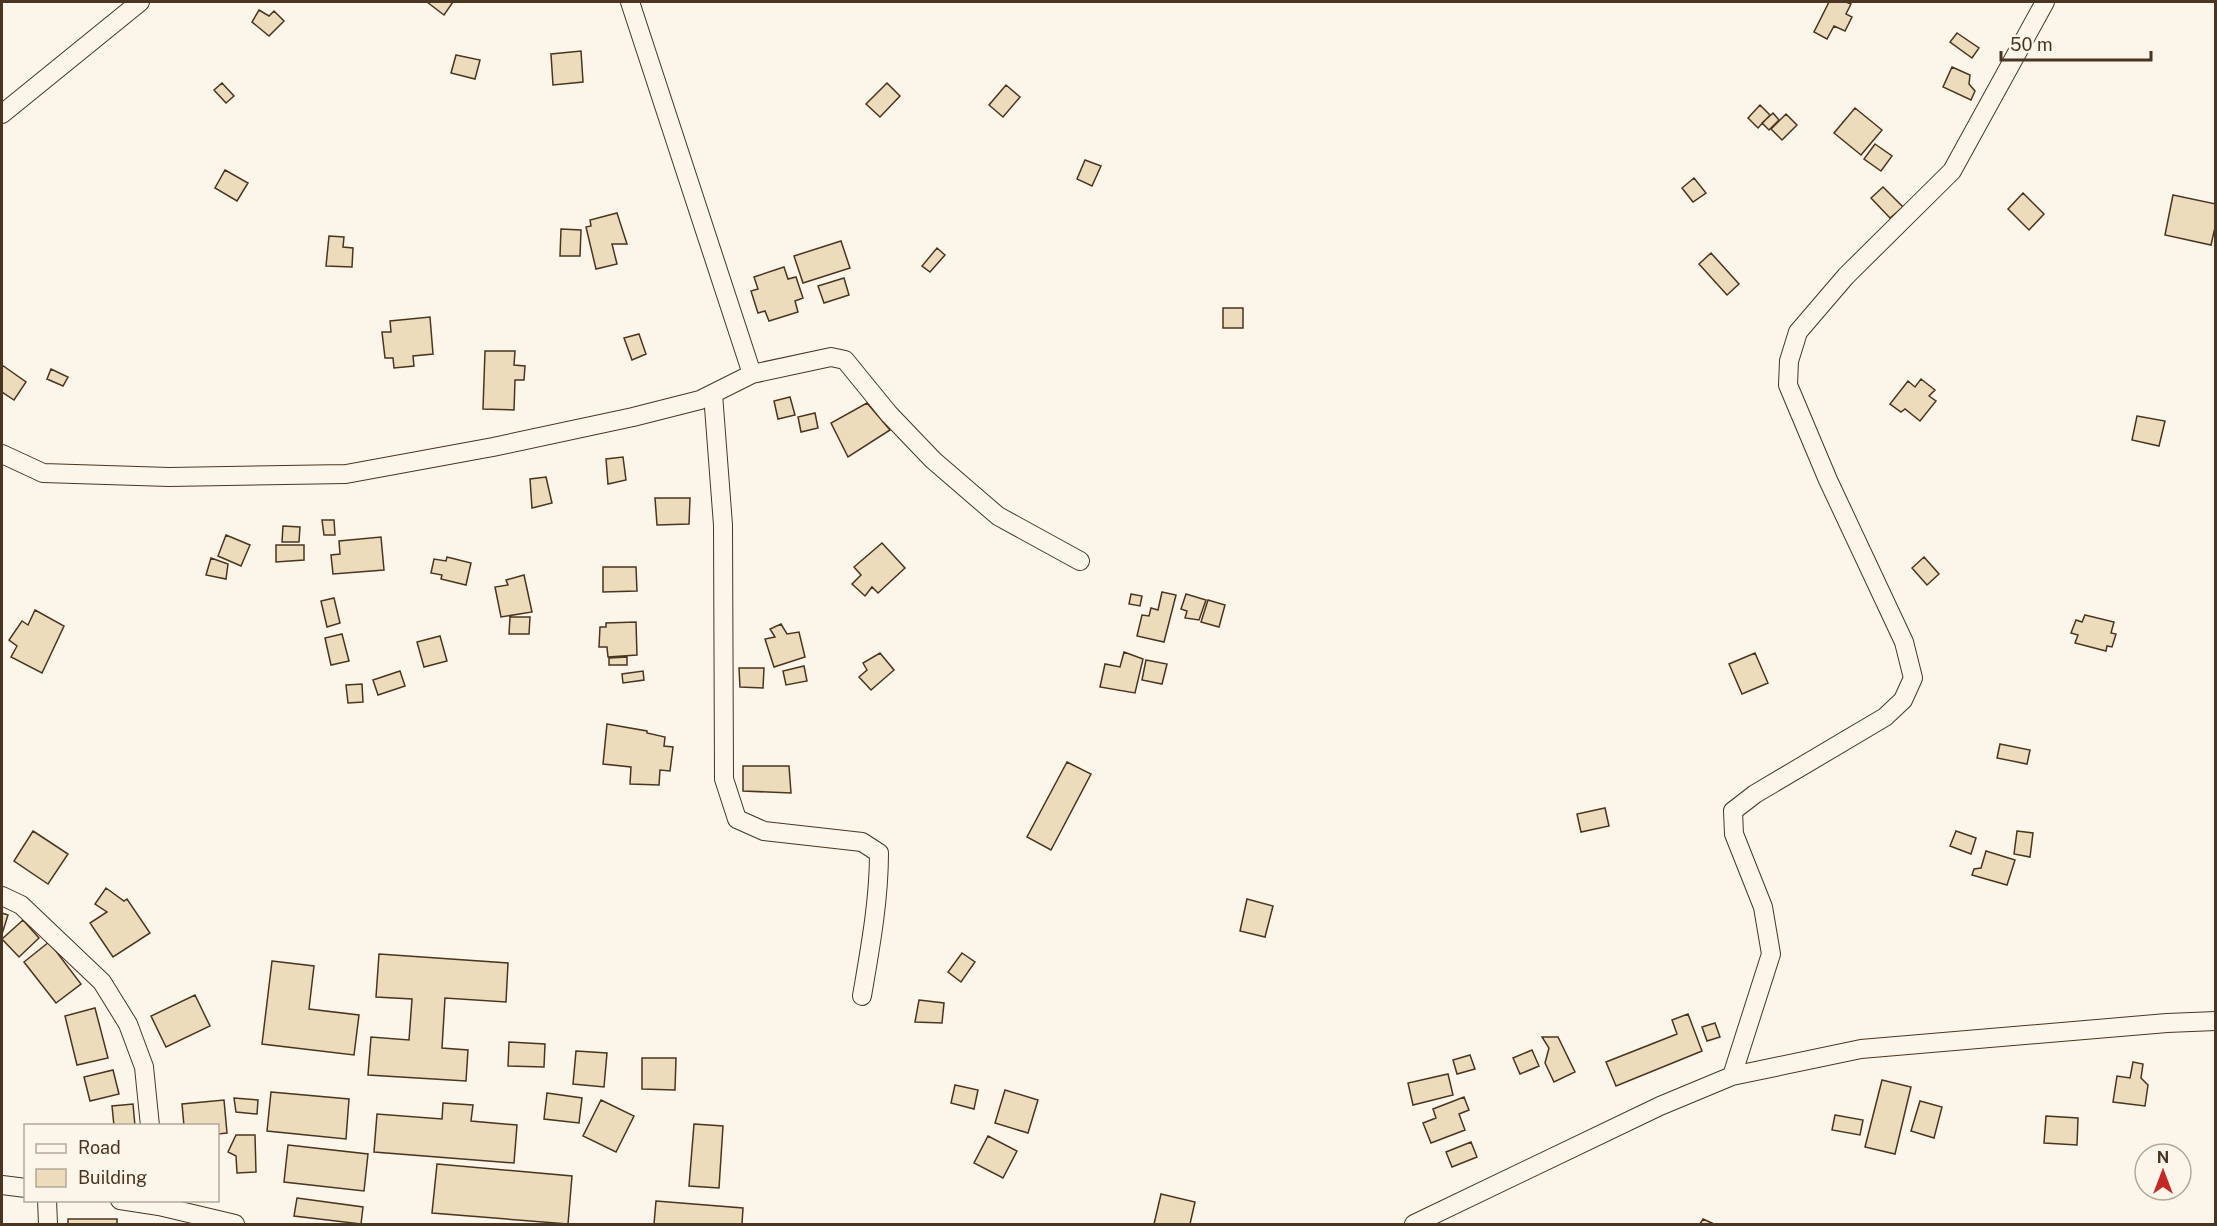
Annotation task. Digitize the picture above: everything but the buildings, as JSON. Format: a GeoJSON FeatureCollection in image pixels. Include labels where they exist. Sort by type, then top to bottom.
{"type":"FeatureCollection","features":[{"type":"Feature","properties":{"kind":"street"},"geometry":{"type":"LineString","coordinates":[[2,114],[140,2]]}},
{"type":"Feature","properties":{"kind":"street"},"geometry":{"type":"LineString","coordinates":[[630,2],[752,374]]}},
{"type":"Feature","properties":{"kind":"street"},"geometry":{"type":"LineString","coordinates":[[1732,1076],[1771,954],[1763,907],[1734,834],[1733,811],[1755,794],[1886,717],[1903,700],[1913,678],[1904,642],[1828,480],[1788,385],[1789,361],[1798,332],[1846,276],[1952,171],[2045,2]]}},
{"type":"Feature","properties":{"kind":"street"},"geometry":{"type":"LineString","coordinates":[[2,454],[43,473],[169,477],[346,474],[493,447],[633,417],[700,400],[752,374],[831,357],[845,360],[889,414],[933,460],[998,516],[1080,561]]}},
{"type":"Feature","properties":{"kind":"street"},"geometry":{"type":"LineString","coordinates":[[713,394],[723,525],[724,779],[737,819],[764,831],[862,842],[879,854],[873,928],[862,996]]}},
{"type":"Feature","properties":{"kind":"street"},"geometry":{"type":"LineString","coordinates":[[2,896],[21,905],[102,981],[128,1024],[144,1067],[150,1124]]}},
{"type":"Feature","properties":{"kind":"street"},"geometry":{"type":"LineString","coordinates":[[1414,1224],[1660,1106],[1732,1076],[1861,1049],[2167,1023],[2216,1021]]}},
{"type":"Feature","properties":{"kind":"street"},"geometry":{"type":"LineString","coordinates":[[2,1185],[24,1188]]}},
{"type":"Feature","properties":{"kind":"street"},"geometry":{"type":"LineString","coordinates":[[47,1202],[48,1224]]}},
{"type":"Feature","properties":{"kind":"street"},"geometry":{"type":"LineString","coordinates":[[159,1203],[235,1224]]}}]}
